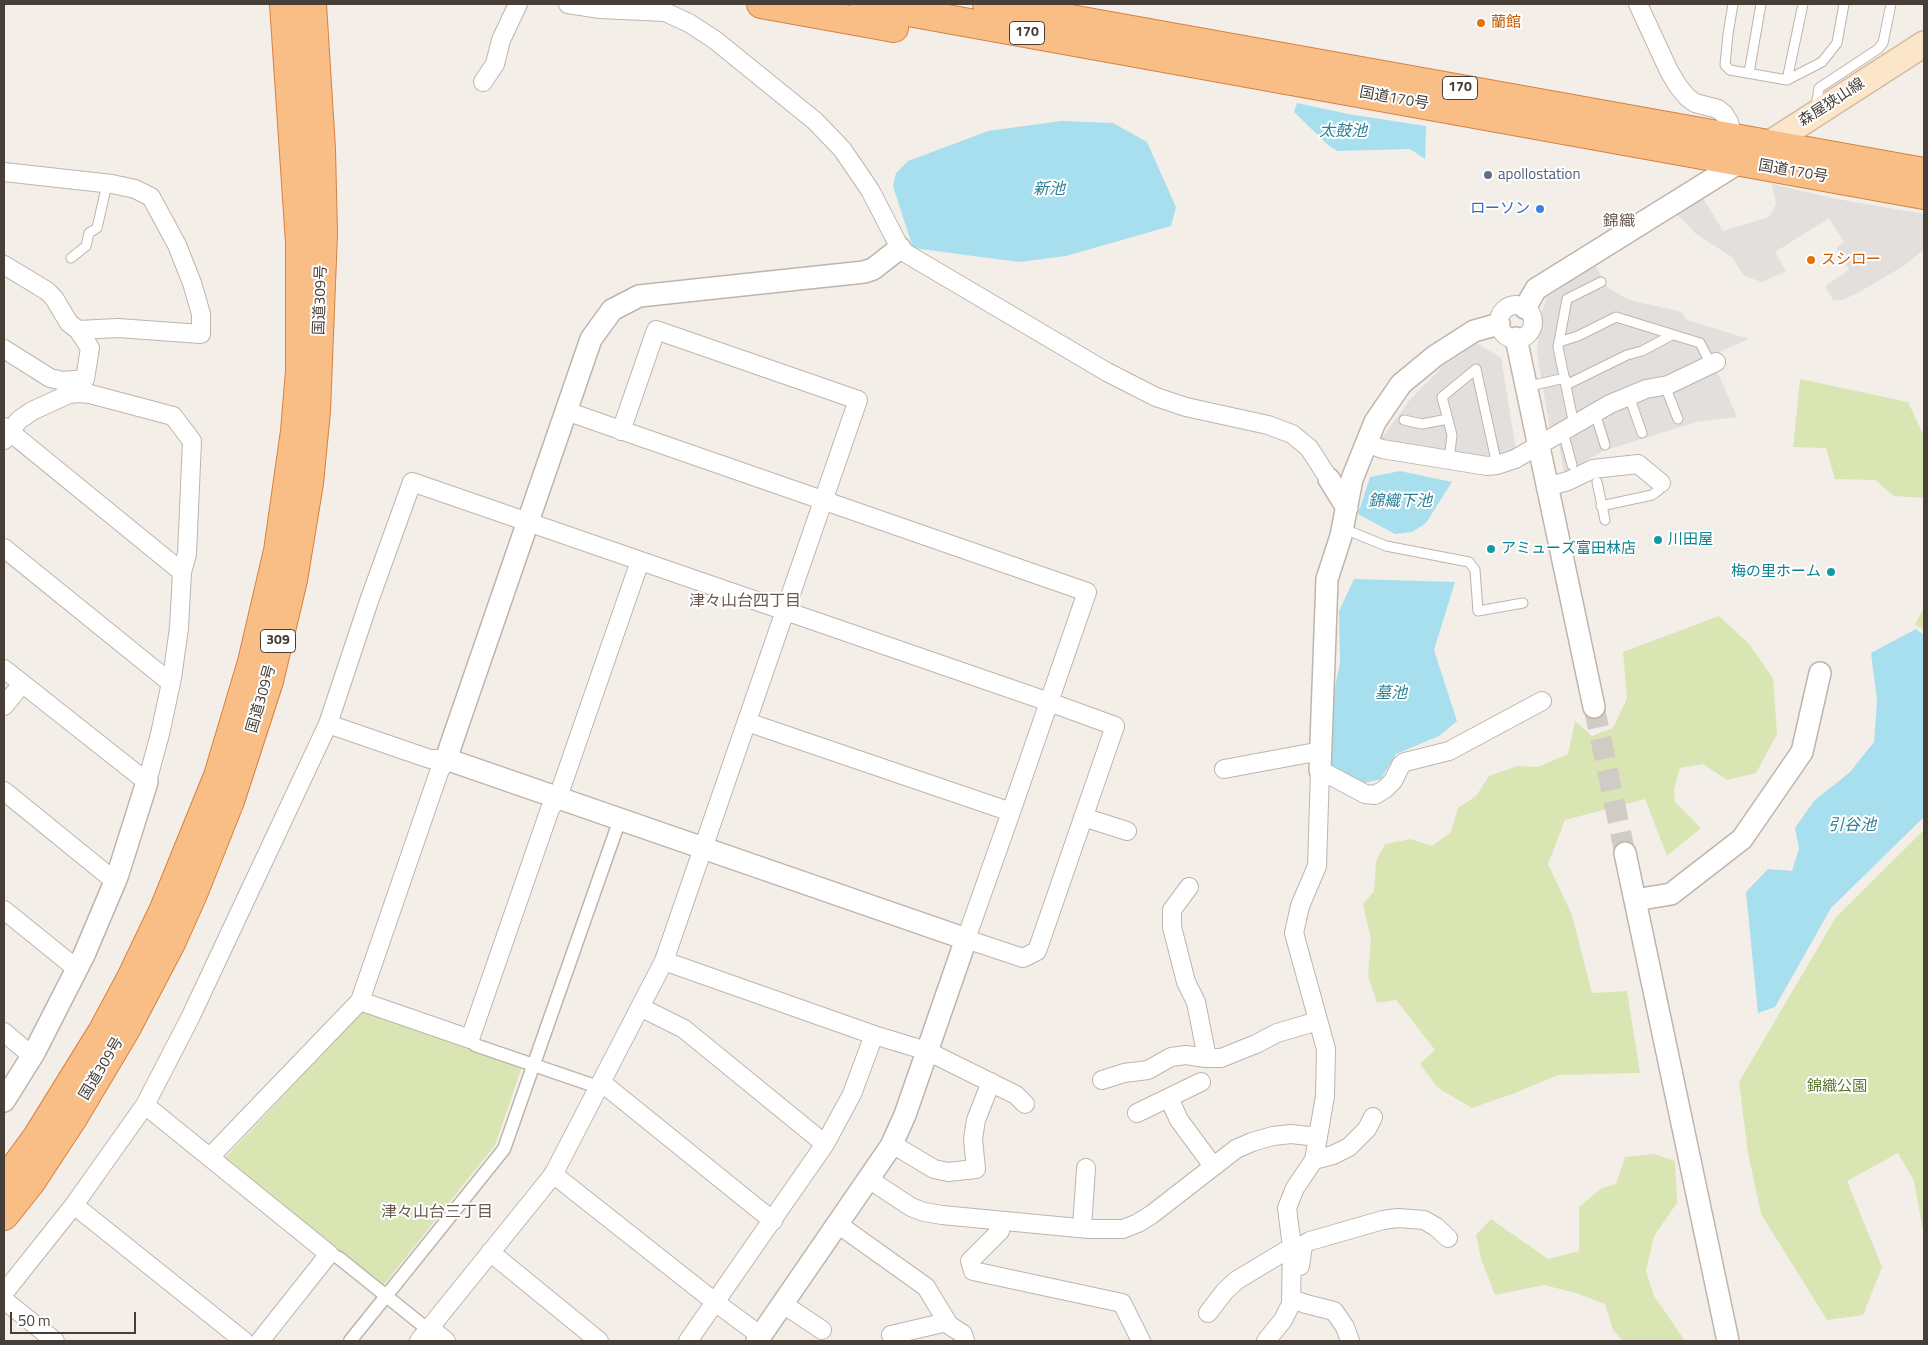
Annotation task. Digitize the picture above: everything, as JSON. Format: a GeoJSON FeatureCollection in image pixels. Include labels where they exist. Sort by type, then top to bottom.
{"type":"FeatureCollection","features":[{"type":"Feature","properties":{"kind":"highway","name":"国道309号"},"geometry":{"type":"LineString","coordinates":[[4,1182],[37,1137],[98,1039],[131,978],[164,909],[218,776],[252,662],[281,533],[295,431],[300,371],[300,243],[284,4]]}},
{"type":"Feature","properties":{"kind":"highway","name":"国道309号"},"geometry":{"type":"LineString","coordinates":[[4,1216],[30,1182],[73,1118],[126,1029],[172,941],[230,801],[268,681],[293,580],[308,483],[316,410],[324,233],[312,4]]}},
{"type":"Feature","properties":{"kind":"highway"},"geometry":{"type":"LineString","coordinates":[[761,4],[1032,52],[1093,60],[1190,63]]}},
{"type":"Feature","properties":{"kind":"highway","name":"国道170号"},"geometry":{"type":"LineString","coordinates":[[864,4],[1190,63],[1736,150],[1770,144],[1924,172]]}},
{"type":"Feature","properties":{"kind":"highway","name":"国道170号"},"geometry":{"type":"LineString","coordinates":[[987,4],[1149,32],[1736,150],[1924,195]]}},
{"type":"Feature","properties":{"kind":"highway"},"geometry":{"type":"LineString","coordinates":[[1076,4],[1105,10],[1149,32]]}},
{"type":"Feature","properties":{"kind":"main road","name":"森屋狭山線"},"geometry":{"type":"LineString","coordinates":[[1770,144],[1924,44]]}},
{"type":"Feature","properties":{"kind":"street"},"geometry":{"type":"LineString","coordinates":[[483,82],[495,64],[501,40],[518,4]]}},
{"type":"Feature","properties":{"kind":"street"},"geometry":{"type":"LineString","coordinates":[[568,4],[600,9],[665,12],[689,23],[715,40],[815,121],[842,149],[870,190],[900,248],[921,264],[1073,352],[1156,397],[1186,407],[1268,425],[1292,434],[1309,448],[1347,508]]}},
{"type":"Feature","properties":{"kind":"street"},"geometry":{"type":"LineString","coordinates":[[1525,308],[1536,289],[1736,150],[1729,122],[1724,114],[1718,109],[1695,103],[1687,98],[1678,86],[1638,4]]}},
{"type":"Feature","properties":{"kind":"street"},"geometry":{"type":"LineString","coordinates":[[4,172],[135,189],[150,197],[170,230],[192,282],[201,314],[201,334],[118,328],[78,330]]}},
{"type":"Feature","properties":{"kind":"street"},"geometry":{"type":"LineString","coordinates":[[210,1157],[360,1001],[591,339],[612,310],[639,296],[657,293],[864,272],[874,269],[900,248]]}},
{"type":"Feature","properties":{"kind":"street"},"geometry":{"type":"LineString","coordinates":[[4,265],[47,291],[54,298],[69,323],[78,330],[90,348],[85,379],[74,387],[69,394],[32,411],[19,420],[6,433],[182,572]]}},
{"type":"Feature","properties":{"kind":"street"},"geometry":{"type":"LineString","coordinates":[[1510,306],[1521,306],[1532,316],[1532,327],[1526,335],[1516,338],[1507,336],[1499,324],[1502,313],[1510,306]]}},
{"type":"Feature","properties":{"kind":"street"},"geometry":{"type":"LineString","coordinates":[[1292,1298],[1292,1247],[1287,1208],[1295,1188],[1314,1160],[1325,1096],[1326,1049],[1294,933],[1300,906],[1317,866],[1327,579],[1347,508],[1352,479],[1375,422],[1401,384],[1435,356],[1474,331],[1499,324]]}},
{"type":"Feature","properties":{"kind":"street"},"geometry":{"type":"LineString","coordinates":[[424,1334],[553,1174],[664,961],[858,400],[656,330],[621,430]]}},
{"type":"Feature","properties":{"kind":"street"},"geometry":{"type":"LineString","coordinates":[[1516,338],[1594,707]]}},
{"type":"Feature","properties":{"kind":"street"},"geometry":{"type":"LineString","coordinates":[[4,349],[16,364],[50,378],[63,381],[90,394],[173,416],[192,441],[187,554],[182,572],[172,683],[147,782],[116,882],[77,969],[32,1056],[4,1101]]}},
{"type":"Feature","properties":{"kind":"street"},"geometry":{"type":"LineString","coordinates":[[1367,443],[1382,449],[1487,466],[1497,465],[1515,459],[1596,412],[1629,396],[1646,389],[1665,386],[1714,363]]}},
{"type":"Feature","properties":{"kind":"street"},"geometry":{"type":"LineString","coordinates":[[553,1174],[759,1339],[870,1180],[892,1144],[905,1115],[1087,592],[566,411]]}},
{"type":"Feature","properties":{"kind":"street"},"geometry":{"type":"LineString","coordinates":[[1546,487],[1568,482],[1593,469],[1638,464],[1661,483]]}},
{"type":"Feature","properties":{"kind":"street"},"geometry":{"type":"LineString","coordinates":[[4,1293],[74,1205],[145,1105],[190,1018],[328,724],[369,601],[412,482],[1115,726],[1037,951],[1023,958],[446,759],[430,759],[328,724]]}},
{"type":"Feature","properties":{"kind":"street"},"geometry":{"type":"LineString","coordinates":[[4,548],[172,683]]}},
{"type":"Feature","properties":{"kind":"street"},"geometry":{"type":"LineString","coordinates":[[470,1039],[550,809],[558,798],[640,561]]}},
{"type":"Feature","properties":{"kind":"street"},"geometry":{"type":"LineString","coordinates":[[4,669],[147,782]]}},
{"type":"Feature","properties":{"kind":"street"},"geometry":{"type":"LineString","coordinates":[[1635,900],[1671,894],[1742,839],[1802,752],[1820,673]]}},
{"type":"Feature","properties":{"kind":"street"},"geometry":{"type":"LineString","coordinates":[[4,706],[22,684]]}},
{"type":"Feature","properties":{"kind":"street"},"geometry":{"type":"LineString","coordinates":[[1224,769],[1321,760],[1364,794],[1375,795],[1393,781],[1401,765],[1406,762],[1449,751],[1542,701]]}},
{"type":"Feature","properties":{"kind":"street"},"geometry":{"type":"LineString","coordinates":[[747,722],[1011,812]]}},
{"type":"Feature","properties":{"kind":"street"},"geometry":{"type":"LineString","coordinates":[[4,791],[116,882]]}},
{"type":"Feature","properties":{"kind":"street"},"geometry":{"type":"LineString","coordinates":[[1084,817],[1127,831]]}},
{"type":"Feature","properties":{"kind":"street"},"geometry":{"type":"LineString","coordinates":[[350,1341],[504,1149],[620,819]]}},
{"type":"Feature","properties":{"kind":"street"},"geometry":{"type":"LineString","coordinates":[[1625,853],[1728,1341]]}},
{"type":"Feature","properties":{"kind":"street"},"geometry":{"type":"LineString","coordinates":[[1189,887],[1172,910],[1172,927],[1186,982],[1196,1002],[1207,1058]]}},
{"type":"Feature","properties":{"kind":"street"},"geometry":{"type":"LineString","coordinates":[[4,910],[77,969]]}},
{"type":"Feature","properties":{"kind":"street"},"geometry":{"type":"LineString","coordinates":[[664,961],[874,1035],[927,1051],[1016,1095],[1025,1104]]}},
{"type":"Feature","properties":{"kind":"street"},"geometry":{"type":"LineString","coordinates":[[360,1001],[470,1039],[475,1045],[600,1085],[773,1221]]}},
{"type":"Feature","properties":{"kind":"street"},"geometry":{"type":"LineString","coordinates":[[640,1006],[684,1029],[825,1144]]}},
{"type":"Feature","properties":{"kind":"street"},"geometry":{"type":"LineString","coordinates":[[1102,1080],[1124,1073],[1148,1070],[1171,1057],[1186,1055],[1222,1058],[1277,1033],[1318,1021]]}},
{"type":"Feature","properties":{"kind":"street"},"geometry":{"type":"LineString","coordinates":[[4,1032],[32,1056]]}},
{"type":"Feature","properties":{"kind":"street"},"geometry":{"type":"LineString","coordinates":[[688,1341],[825,1144],[852,1094],[874,1035]]}},
{"type":"Feature","properties":{"kind":"street"},"geometry":{"type":"LineString","coordinates":[[892,1144],[934,1169],[948,1172],[976,1169],[973,1139],[976,1120],[991,1082]]}},
{"type":"Feature","properties":{"kind":"street"},"geometry":{"type":"LineString","coordinates":[[1137,1113],[1201,1082]]}},
{"type":"Feature","properties":{"kind":"street"},"geometry":{"type":"LineString","coordinates":[[1168,1098],[1179,1120],[1213,1166]]}},
{"type":"Feature","properties":{"kind":"street"},"geometry":{"type":"LineString","coordinates":[[145,1105],[329,1254],[339,1258],[421,1324],[424,1334]]}},
{"type":"Feature","properties":{"kind":"street"},"geometry":{"type":"LineString","coordinates":[[1314,1160],[1333,1155],[1349,1147],[1367,1129],[1373,1117]]}},
{"type":"Feature","properties":{"kind":"street"},"geometry":{"type":"LineString","coordinates":[[870,1180],[911,1207],[942,1216],[1082,1228],[1123,1229],[1138,1223],[1236,1149],[1273,1136],[1292,1134],[1318,1137]]}},
{"type":"Feature","properties":{"kind":"street"},"geometry":{"type":"LineString","coordinates":[[1082,1228],[1086,1168]]}},
{"type":"Feature","properties":{"kind":"street"},"geometry":{"type":"LineString","coordinates":[[74,1205],[244,1341]]}},
{"type":"Feature","properties":{"kind":"street"},"geometry":{"type":"LineString","coordinates":[[1266,1341],[1282,1320],[1297,1290],[1303,1245],[1310,1241],[1383,1220],[1398,1218],[1424,1220],[1436,1227],[1448,1238]]}},
{"type":"Feature","properties":{"kind":"street"},"geometry":{"type":"LineString","coordinates":[[1002,1221],[1000,1231],[970,1261],[973,1271],[1122,1303],[1141,1341]]}},
{"type":"Feature","properties":{"kind":"street"},"geometry":{"type":"LineString","coordinates":[[839,1224],[926,1287],[947,1322],[963,1334],[965,1341]]}},
{"type":"Feature","properties":{"kind":"street"},"geometry":{"type":"LineString","coordinates":[[1208,1313],[1225,1291],[1237,1280],[1292,1247]]}},
{"type":"Feature","properties":{"kind":"street"},"geometry":{"type":"LineString","coordinates":[[490,1252],[599,1341]]}},
{"type":"Feature","properties":{"kind":"street"},"geometry":{"type":"LineString","coordinates":[[260,1341],[329,1254]]}},
{"type":"Feature","properties":{"kind":"street"},"geometry":{"type":"LineString","coordinates":[[1292,1298],[1306,1304],[1334,1311],[1350,1341]]}},
{"type":"Feature","properties":{"kind":"street"},"geometry":{"type":"LineString","coordinates":[[4,1300],[55,1341]]}},
{"type":"Feature","properties":{"kind":"street"},"geometry":{"type":"LineString","coordinates":[[783,1304],[822,1330]]}},
{"type":"Feature","properties":{"kind":"street"},"geometry":{"type":"LineString","coordinates":[[891,1335],[947,1322]]}},
{"type":"Feature","properties":{"kind":"street"},"geometry":{"type":"LineString","coordinates":[[424,1334],[446,1341]]}},
{"type":"Feature","properties":{"kind":"lane"},"geometry":{"type":"LineString","coordinates":[[1733,4],[1725,65],[1730,70],[1787,80],[1822,62],[1838,43],[1844,4]]}},
{"type":"Feature","properties":{"kind":"lane"},"geometry":{"type":"LineString","coordinates":[[1749,74],[1761,4]]}},
{"type":"Feature","properties":{"kind":"lane"},"geometry":{"type":"LineString","coordinates":[[1787,80],[1802,4]]}},
{"type":"Feature","properties":{"kind":"lane"},"geometry":{"type":"LineString","coordinates":[[1814,115],[1819,88],[1878,49],[1884,43],[1891,4]]}},
{"type":"Feature","properties":{"kind":"lane"},"geometry":{"type":"LineString","coordinates":[[71,258],[86,246],[89,233],[97,228],[107,184]]}},
{"type":"Feature","properties":{"kind":"lane"},"geometry":{"type":"LineString","coordinates":[[1572,464],[1565,382],[1558,347],[1568,299],[1602,282]]}},
{"type":"Feature","properties":{"kind":"lane"},"geometry":{"type":"LineString","coordinates":[[1559,342],[1578,336],[1616,317],[1700,344],[1714,363]]}},
{"type":"Feature","properties":{"kind":"lane"},"geometry":{"type":"LineString","coordinates":[[1525,387],[1565,382],[1627,355],[1642,351],[1672,335]]}},
{"type":"Feature","properties":{"kind":"lane"},"geometry":{"type":"LineString","coordinates":[[1449,460],[1452,435],[1442,397],[1476,369],[1497,465]]}},
{"type":"Feature","properties":{"kind":"lane"},"geometry":{"type":"LineString","coordinates":[[1665,386],[1678,419]]}},
{"type":"Feature","properties":{"kind":"lane"},"geometry":{"type":"LineString","coordinates":[[1629,396],[1642,433]]}},
{"type":"Feature","properties":{"kind":"lane"},"geometry":{"type":"LineString","coordinates":[[1596,412],[1605,445]]}},
{"type":"Feature","properties":{"kind":"lane"},"geometry":{"type":"LineString","coordinates":[[1404,420],[1422,424],[1448,419]]}},
{"type":"Feature","properties":{"kind":"lane"},"geometry":{"type":"LineString","coordinates":[[1597,482],[1604,520]]}},
{"type":"Feature","properties":{"kind":"lane"},"geometry":{"type":"LineString","coordinates":[[1602,506],[1652,495],[1659,490],[1661,483]]}},
{"type":"Feature","properties":{"kind":"lane"},"geometry":{"type":"LineString","coordinates":[[1342,528],[1386,546],[1469,562],[1475,570],[1478,611],[1523,603]]}},
{"type":"Feature","properties":{"kind":"green space"},"geometry":{"type":"Polygon","coordinates":[[[1800,379],[1908,402],[1924,436],[1924,498],[1894,496],[1875,480],[1835,479],[1826,448],[1793,447],[1800,379]]]}},
{"type":"Feature","properties":{"kind":"green space"},"geometry":{"type":"Polygon","coordinates":[[[1924,608],[1924,630],[1915,624],[1924,608]]]}},
{"type":"Feature","properties":{"kind":"green space"},"geometry":{"type":"Polygon","coordinates":[[[1719,616],[1749,644],[1773,678],[1777,734],[1756,773],[1727,780],[1703,764],[1680,768],[1674,789],[1675,802],[1701,828],[1667,856],[1645,799],[1565,820],[1548,864],[1572,915],[1592,993],[1627,991],[1640,1073],[1558,1075],[1472,1108],[1438,1088],[1420,1064],[1435,1050],[1396,1000],[1377,1003],[1368,976],[1371,940],[1363,904],[1374,891],[1376,861],[1385,844],[1411,839],[1432,846],[1451,832],[1458,808],[1476,796],[1489,776],[1517,766],[1538,767],[1568,754],[1575,721],[1592,736],[1613,728],[1627,698],[1623,652],[1719,616]]]}},
{"type":"Feature","properties":{"kind":"green space","name":"錦織公園"},"geometry":{"type":"Polygon","coordinates":[[[1924,830],[1924,1236],[1914,1181],[1898,1153],[1847,1181],[1882,1267],[1863,1315],[1827,1320],[1761,1214],[1748,1153],[1739,1082],[1836,917],[1924,830]]]}},
{"type":"Feature","properties":{"kind":"green space"},"geometry":{"type":"Polygon","coordinates":[[[363,1011],[522,1067],[495,1145],[382,1287],[225,1158],[363,1011]]]}},
{"type":"Feature","properties":{"kind":"green space"},"geometry":{"type":"Polygon","coordinates":[[[1654,1154],[1675,1161],[1677,1203],[1654,1236],[1646,1271],[1654,1296],[1685,1341],[1623,1341],[1613,1330],[1605,1304],[1576,1293],[1544,1285],[1495,1295],[1481,1259],[1476,1235],[1491,1219],[1548,1259],[1579,1251],[1579,1207],[1602,1188],[1616,1184],[1625,1157],[1654,1154]]]}},
{"type":"Feature","properties":{"kind":"shaded area"},"geometry":{"type":"Polygon","coordinates":[[[1772,184],[1837,199],[1924,214],[1924,249],[1905,265],[1863,290],[1843,300],[1833,300],[1825,286],[1849,270],[1836,248],[1844,242],[1829,218],[1775,252],[1786,271],[1762,282],[1744,276],[1732,257],[1696,234],[1675,212],[1701,195],[1723,231],[1769,217],[1776,204],[1772,184]]]}},
{"type":"Feature","properties":{"kind":"shaded area"},"geometry":{"type":"Polygon","coordinates":[[[1595,265],[1608,288],[1629,300],[1682,312],[1687,320],[1749,339],[1646,384],[1550,430],[1537,353],[1539,323],[1546,298],[1595,265]]]}},
{"type":"Feature","properties":{"kind":"shaded area"},"geometry":{"type":"Polygon","coordinates":[[[1477,343],[1501,358],[1516,450],[1475,458],[1381,439],[1409,401],[1444,365],[1477,343]]]}},
{"type":"Feature","properties":{"kind":"shaded area"},"geometry":{"type":"Polygon","coordinates":[[[1717,371],[1737,417],[1696,422],[1603,451],[1564,473],[1559,444],[1586,424],[1717,371]]]}},
{"type":"Feature","properties":{"kind":"water","name":"太鼓池"},"geometry":{"type":"Polygon","coordinates":[[[1297,103],[1348,114],[1426,126],[1425,159],[1410,149],[1337,151],[1328,145],[1294,112],[1297,103]]]}},
{"type":"Feature","properties":{"kind":"water","name":"新池"},"geometry":{"type":"Polygon","coordinates":[[[1061,121],[1113,123],[1147,142],[1176,207],[1171,226],[1066,256],[1019,262],[913,248],[893,186],[896,173],[908,161],[988,131],[1061,121]]]}},
{"type":"Feature","properties":{"kind":"water","name":"錦織下池"},"geometry":{"type":"Polygon","coordinates":[[[1400,471],[1452,482],[1426,523],[1412,532],[1395,534],[1358,514],[1370,477],[1400,471]]]}},
{"type":"Feature","properties":{"kind":"water","name":"墓池"},"geometry":{"type":"Polygon","coordinates":[[[1354,579],[1455,582],[1434,650],[1457,721],[1439,736],[1396,754],[1381,779],[1364,783],[1347,777],[1329,765],[1332,701],[1340,663],[1339,611],[1354,579]]]}},
{"type":"Feature","properties":{"kind":"water","name":"引谷池"},"geometry":{"type":"Polygon","coordinates":[[[1916,629],[1924,635],[1924,817],[1831,908],[1775,1007],[1758,1013],[1746,892],[1768,869],[1792,871],[1799,848],[1795,828],[1814,801],[1850,772],[1874,742],[1877,701],[1871,653],[1916,629]]]}},
{"type":"Feature","properties":{"kind":"tunnel"},"geometry":{"type":"LineString","coordinates":[[1594,707],[1625,853]]}},
{"type":"Feature","properties":{"kind":"place","name":"蘭館"},"geometry":{"type":"Point","coordinates":[1481,23]}},
{"type":"Feature","properties":{"kind":"place","name":"apollostation"},"geometry":{"type":"Point","coordinates":[1488,175]}},
{"type":"Feature","properties":{"kind":"place","name":"ローソン"},"geometry":{"type":"Point","coordinates":[1540,209]}},
{"type":"Feature","properties":{"kind":"place","name":"スシロー"},"geometry":{"type":"Point","coordinates":[1811,260]}},
{"type":"Feature","properties":{"kind":"place","name":"川田屋"},"geometry":{"type":"Point","coordinates":[1658,540]}},
{"type":"Feature","properties":{"kind":"place","name":"アミューズ富田林店"},"geometry":{"type":"Point","coordinates":[1491,549]}},
{"type":"Feature","properties":{"kind":"place","name":"梅の里ホーム"},"geometry":{"type":"Point","coordinates":[1831,572]}},
{"type":"Feature","properties":{"kind":"district","name":"錦織"},"geometry":{"type":"Point","coordinates":[1619,222]}},
{"type":"Feature","properties":{"kind":"district","name":"津々山台四丁目"},"geometry":{"type":"Point","coordinates":[745,602]}},
{"type":"Feature","properties":{"kind":"district","name":"津々山台三丁目"},"geometry":{"type":"Point","coordinates":[437,1213]}}]}
